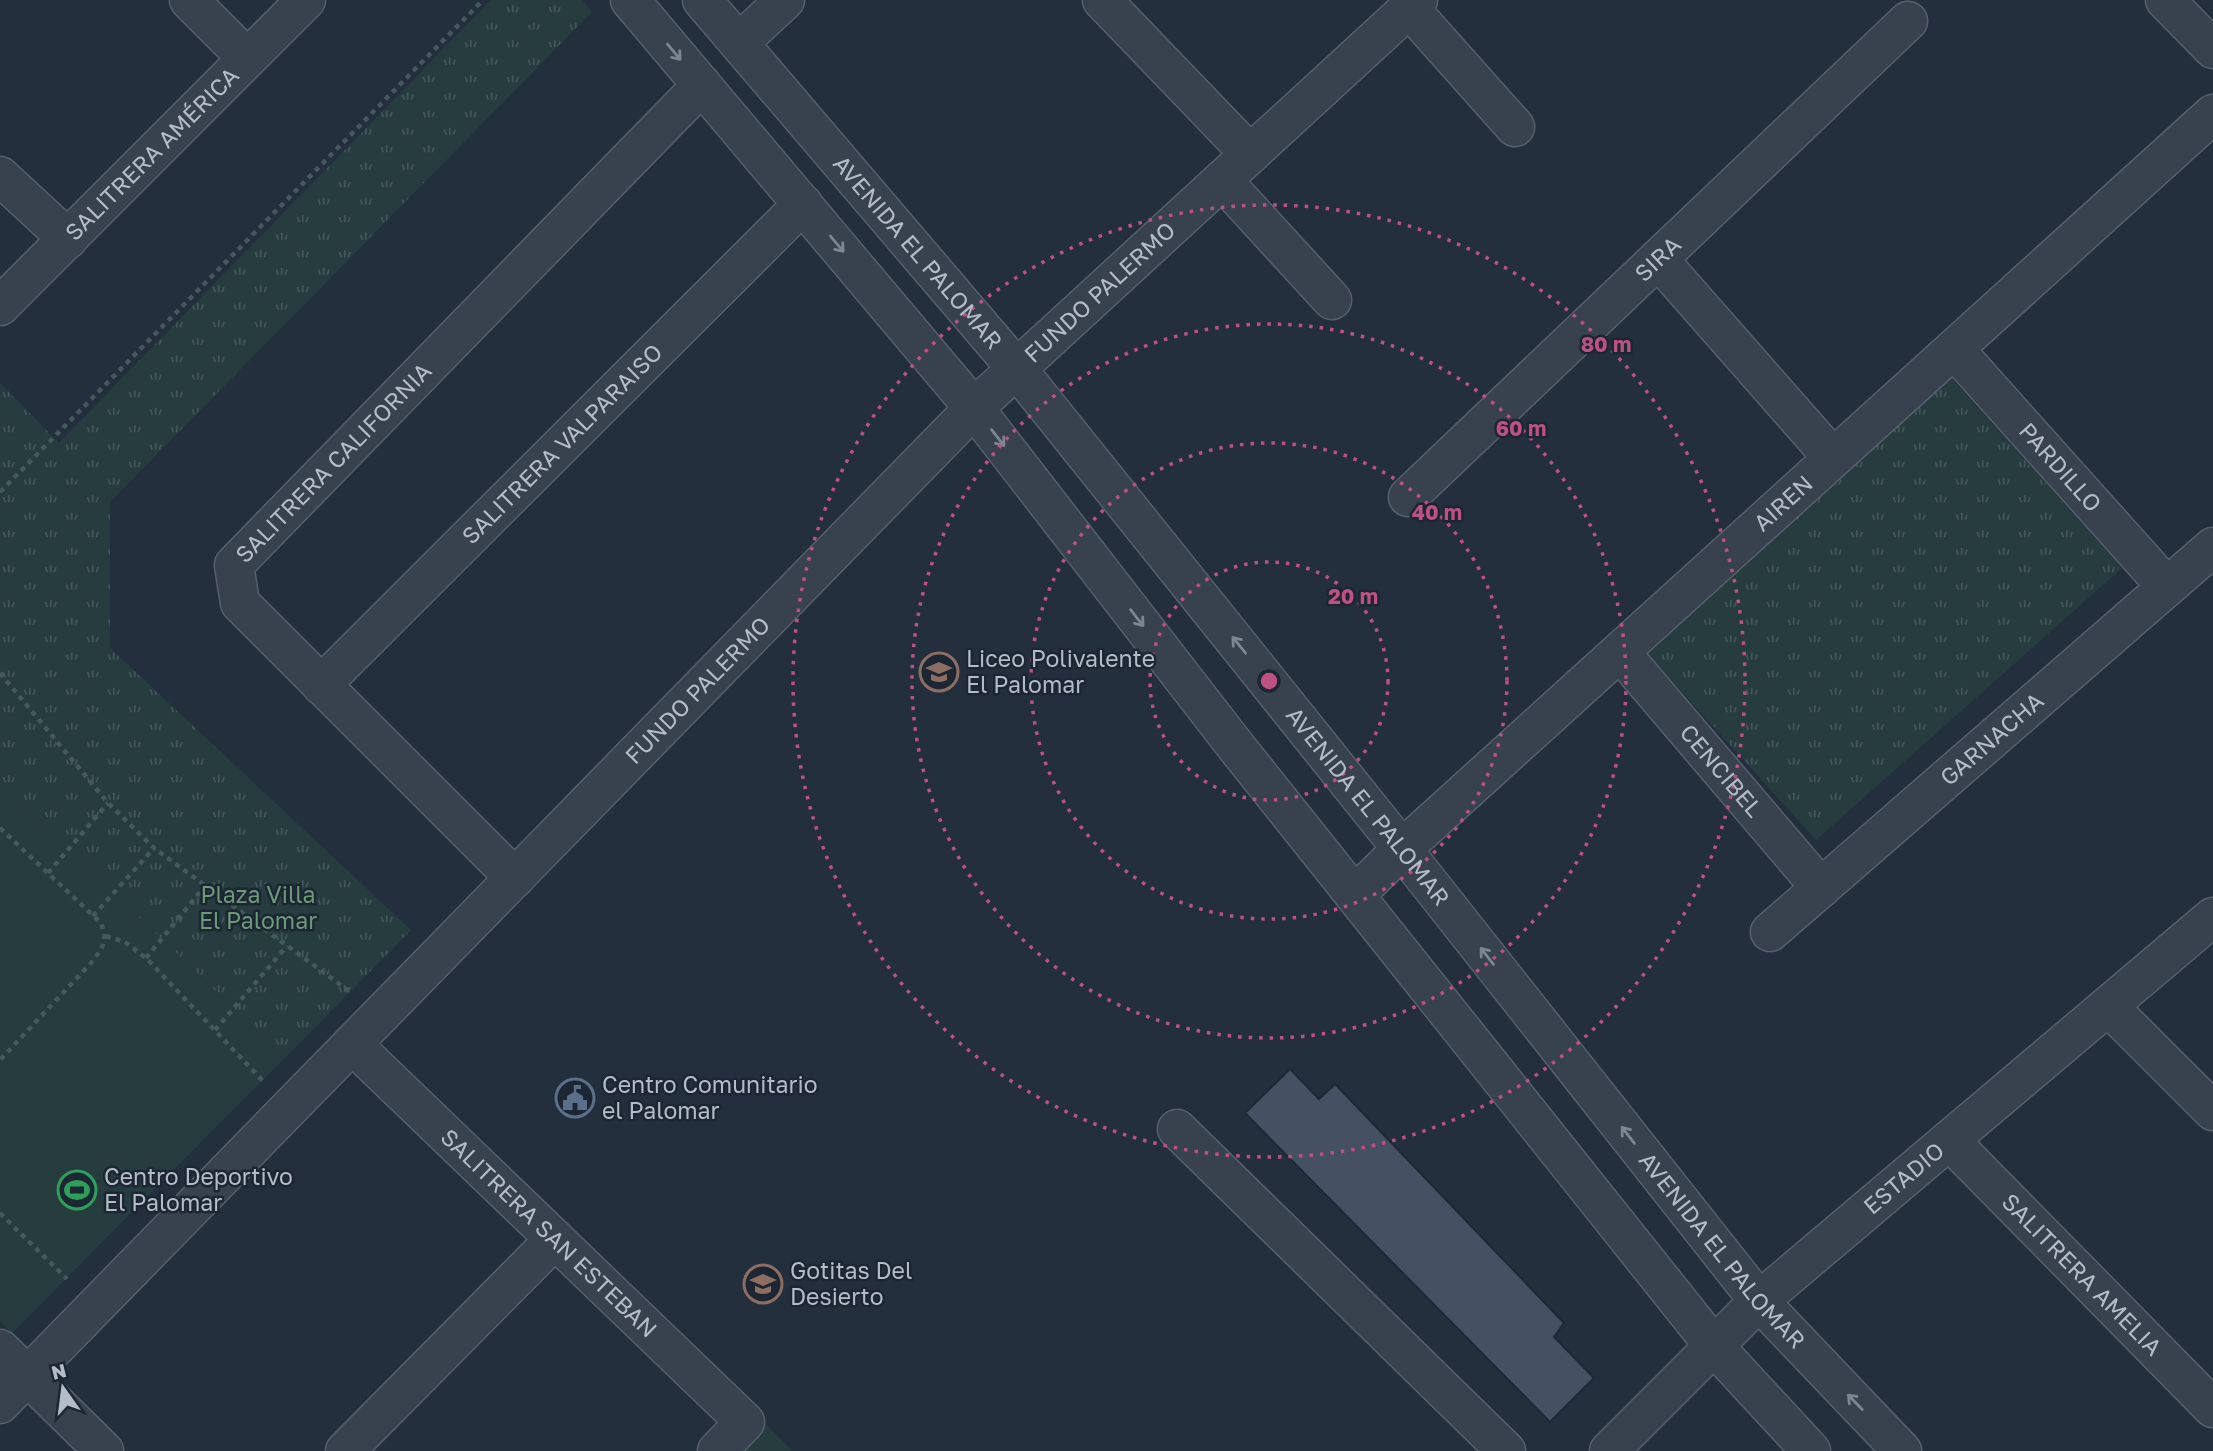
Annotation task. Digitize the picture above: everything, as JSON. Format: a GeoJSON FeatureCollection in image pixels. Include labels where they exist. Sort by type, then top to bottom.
{"type":"FeatureCollection","features":[{"type":"Feature","properties":{"kind":"street"},"geometry":{"type":"LineString","coordinates":[[189,0],[247,58]]}},
{"type":"Feature","properties":{"kind":"street","name":"SALITRERA AMÉRICA"},"geometry":{"type":"LineString","coordinates":[[0,306],[306,0]]}},
{"type":"Feature","properties":{"kind":"street"},"geometry":{"type":"LineString","coordinates":[[630,0],[974,408],[1234,744],[1714,1346],[1811,1451]]}},
{"type":"Feature","properties":{"kind":"street","name":"AVENIDA EL PALOMAR"},"geometry":{"type":"LineString","coordinates":[[702,0],[1017,369],[1402,849],[1759,1301],[1902,1451]]}},
{"type":"Feature","properties":{"kind":"street"},"geometry":{"type":"LineString","coordinates":[[739,43],[785,0]]}},
{"type":"Feature","properties":{"kind":"street"},"geometry":{"type":"LineString","coordinates":[[1102,0],[1250,154]]}},
{"type":"Feature","properties":{"kind":"street"},"geometry":{"type":"LineString","coordinates":[[2165,0],[2213,49]]}},
{"type":"Feature","properties":{"kind":"street"},"geometry":{"type":"LineString","coordinates":[[1413,4],[1515,127]]}},
{"type":"Feature","properties":{"kind":"street","name":"FUNDO PALERMO"},"geometry":{"type":"LineString","coordinates":[[0,1404],[974,408],[1413,4]]}},
{"type":"Feature","properties":{"kind":"street","name":"SIRA"},"geometry":{"type":"LineString","coordinates":[[1408,497],[1909,21]]}},
{"type":"Feature","properties":{"kind":"street","name":"SALITRERA CALIFORNIA"},"geometry":{"type":"LineString","coordinates":[[515,878],[240,603],[234,565],[702,85]]}},
{"type":"Feature","properties":{"kind":"street","name":"AIREN"},"geometry":{"type":"LineString","coordinates":[[1356,894],[1402,849],[2213,114]]}},
{"type":"Feature","properties":{"kind":"street"},"geometry":{"type":"LineString","coordinates":[[0,176],[68,239]]}},
{"type":"Feature","properties":{"kind":"street"},"geometry":{"type":"LineString","coordinates":[[1222,180],[1332,300]]}},
{"type":"Feature","properties":{"kind":"street","name":"SALITRERA VALPARAISO"},"geometry":{"type":"LineString","coordinates":[[321,685],[803,204]]}},
{"type":"Feature","properties":{"kind":"street"},"geometry":{"type":"LineString","coordinates":[[1658,259],[1833,458]]}},
{"type":"Feature","properties":{"kind":"street","name":"PARDILLO"},"geometry":{"type":"LineString","coordinates":[[1954,349],[2167,587]]}},
{"type":"Feature","properties":{"kind":"street","name":"GARNACHA"},"geometry":{"type":"LineString","coordinates":[[1770,933],[2213,547]]}},
{"type":"Feature","properties":{"kind":"street","name":"CENCIBEL"},"geometry":{"type":"LineString","coordinates":[[1620,652],[1821,888]]}},
{"type":"Feature","properties":{"kind":"street","name":"ESTADIO"},"geometry":{"type":"LineString","coordinates":[[1609,1451],[1759,1301],[2108,1006],[2207,932]]}},
{"type":"Feature","properties":{"kind":"street"},"geometry":{"type":"LineString","coordinates":[[2108,1006],[2213,1111]]}},
{"type":"Feature","properties":{"kind":"street","name":"SALITRERA SAN ESTEBAN"},"geometry":{"type":"LineString","coordinates":[[352,1044],[745,1422],[718,1451]]}},
{"type":"Feature","properties":{"kind":"street"},"geometry":{"type":"LineString","coordinates":[[1177,1129],[1506,1451]]}},
{"type":"Feature","properties":{"kind":"street","name":"SALITRERA AMELIA"},"geometry":{"type":"LineString","coordinates":[[1949,1140],[2213,1408]]}},
{"type":"Feature","properties":{"kind":"street"},"geometry":{"type":"LineString","coordinates":[[345,1451],[555,1239]]}},
{"type":"Feature","properties":{"kind":"street"},"geometry":{"type":"LineString","coordinates":[[0,1349],[104,1451]]}},
{"type":"Feature","properties":{"kind":"path"},"geometry":{"type":"LineString","coordinates":[[0,492],[483,0]]}},
{"type":"Feature","properties":{"kind":"path"},"geometry":{"type":"LineString","coordinates":[[0,673],[108,803],[154,848],[380,1015]]}},
{"type":"Feature","properties":{"kind":"path"},"geometry":{"type":"LineString","coordinates":[[48,873],[108,803]]}},
{"type":"Feature","properties":{"kind":"path"},"geometry":{"type":"LineString","coordinates":[[0,828],[101,923],[106,936],[91,962],[0,1060]]}},
{"type":"Feature","properties":{"kind":"path"},"geometry":{"type":"LineString","coordinates":[[93,916],[154,848]]}},
{"type":"Feature","properties":{"kind":"path"},"geometry":{"type":"LineString","coordinates":[[146,958],[205,886]]}},
{"type":"Feature","properties":{"kind":"path"},"geometry":{"type":"LineString","coordinates":[[106,936],[125,942],[146,958],[289,1109]]}},
{"type":"Feature","properties":{"kind":"path"},"geometry":{"type":"LineString","coordinates":[[215,1030],[287,946]]}},
{"type":"Feature","properties":{"kind":"path"},"geometry":{"type":"LineString","coordinates":[[0,1213],[95,1307]]}},
{"type":"Feature","properties":{"kind":"green space","name":"Plaza Villa El Palomar"},"geometry":{"type":"Polygon","coordinates":[[[491,0],[582,0],[592,12],[110,502],[110,648],[411,930],[285,1058],[0,783],[0,383],[59,443],[491,0]]]}},
{"type":"Feature","properties":{"kind":"green space"},"geometry":{"type":"Polygon","coordinates":[[[1951,378],[2122,568],[1816,840],[1645,651],[1951,378]]]}},
{"type":"Feature","properties":{"kind":"green space","name":"Centro Deportivo El Palomar"},"geometry":{"type":"Polygon","coordinates":[[[0,783],[285,1058],[12,1333],[0,1322],[0,783]]]}},
{"type":"Feature","properties":{"kind":"green space"},"geometry":{"type":"Polygon","coordinates":[[[764,1422],[792,1451],[736,1451],[764,1422]]]}},
{"type":"Feature","properties":{"kind":"building"},"geometry":{"type":"Polygon","coordinates":[[[1290,1069],[1319,1099],[1335,1084],[1564,1323],[1554,1337],[1594,1378],[1550,1422],[1245,1113],[1290,1069]]]}},
{"type":"Feature","properties":{"kind":"place","name":"Liceo Polivalente El Palomar"},"geometry":{"type":"Point","coordinates":[939,672]}},
{"type":"Feature","properties":{"kind":"place","name":"Centro Comunitario el Palomar"},"geometry":{"type":"Point","coordinates":[575,1098]}},
{"type":"Feature","properties":{"kind":"place","name":"Centro Deportivo El Palomar"},"geometry":{"type":"Point","coordinates":[77,1190]}},
{"type":"Feature","properties":{"kind":"place","name":"Gotitas Del Desierto"},"geometry":{"type":"Point","coordinates":[763,1284]}}]}
